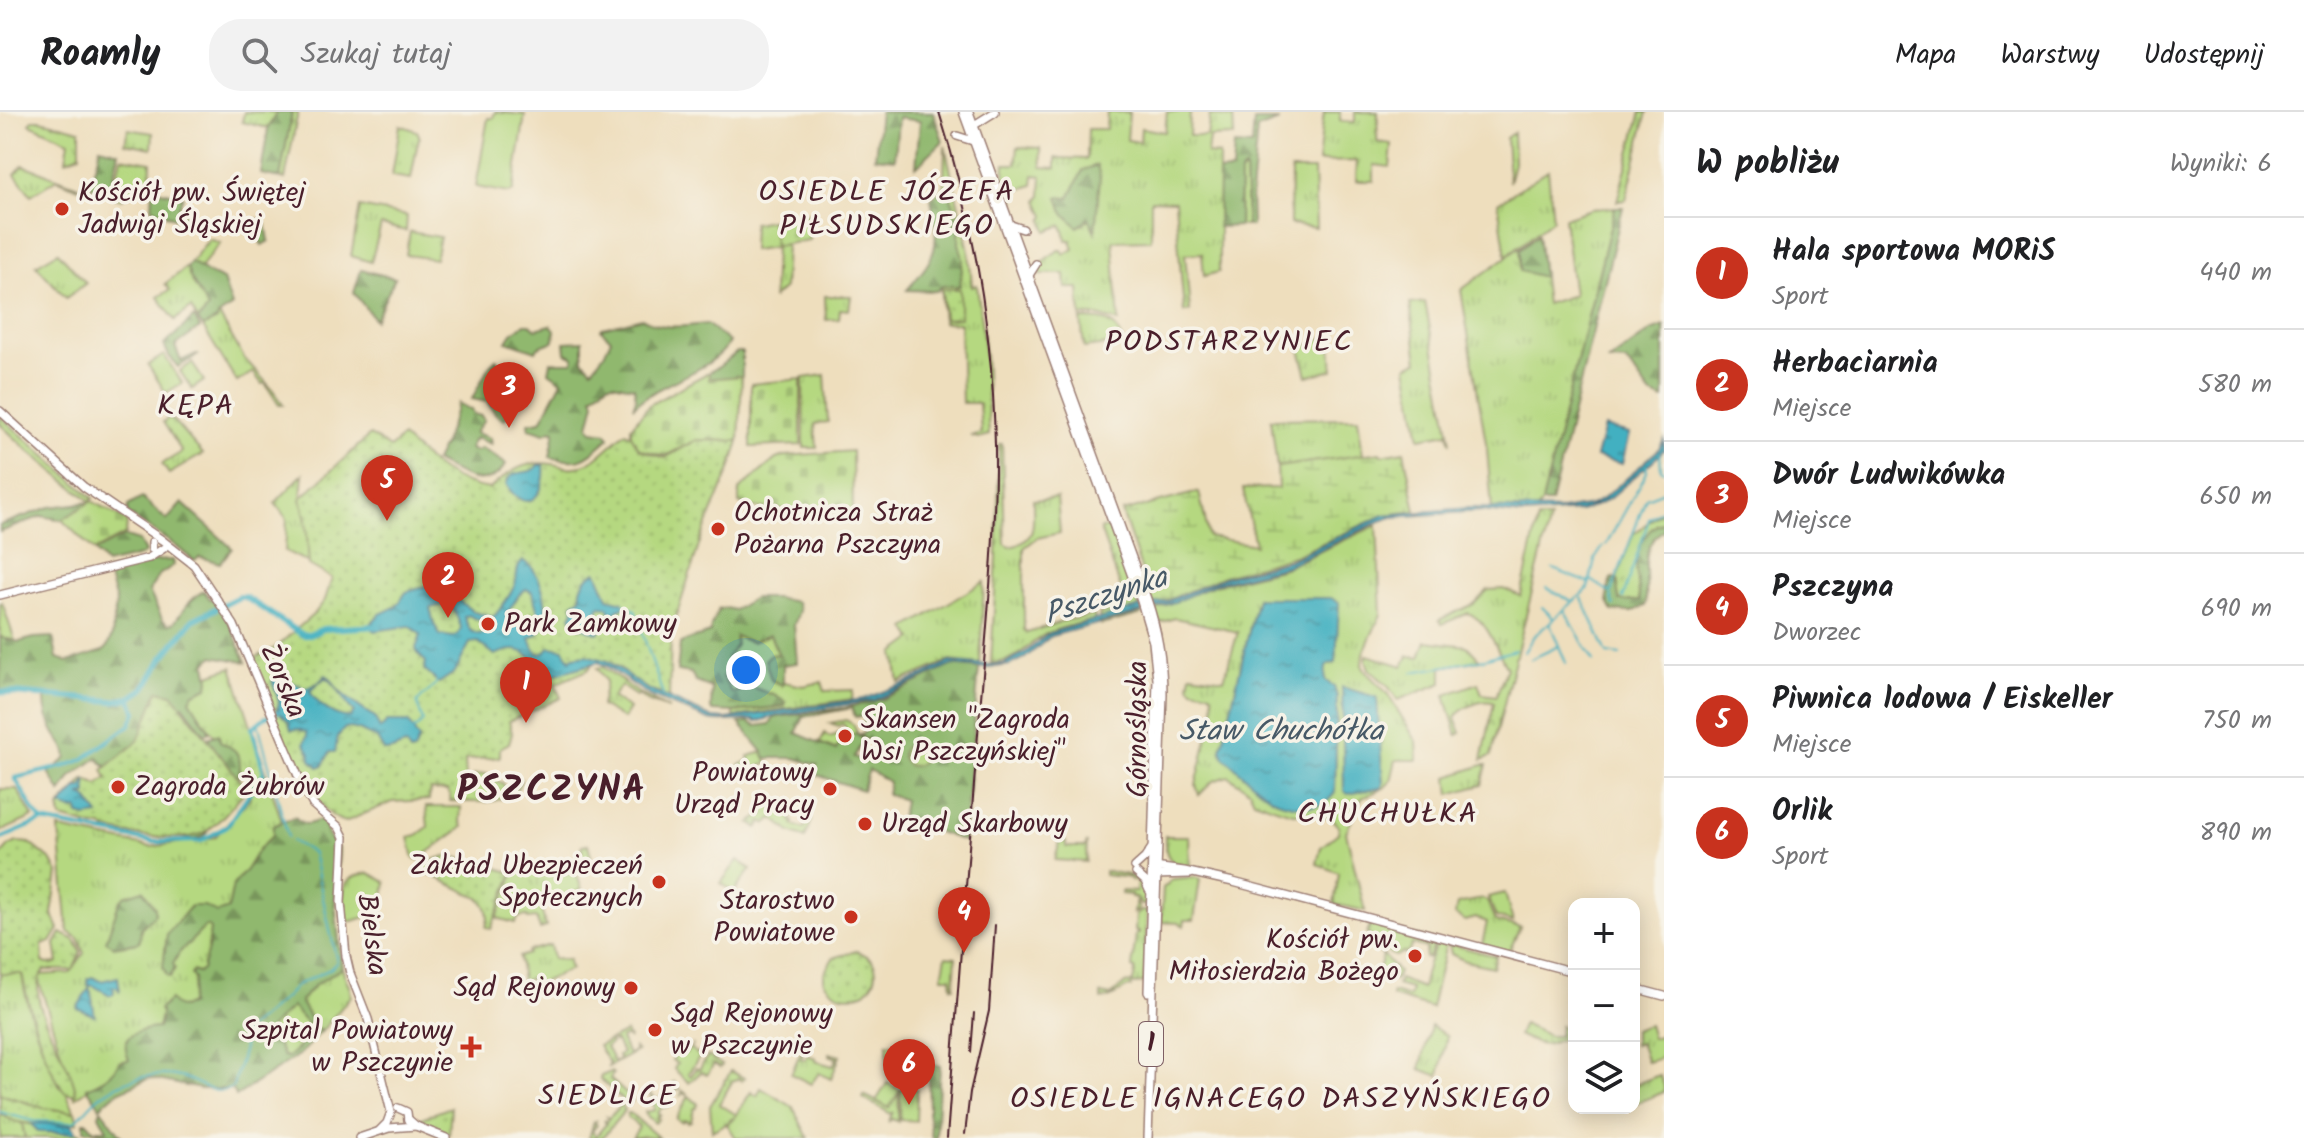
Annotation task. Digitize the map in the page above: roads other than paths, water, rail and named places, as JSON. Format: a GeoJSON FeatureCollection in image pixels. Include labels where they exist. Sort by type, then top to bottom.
{"type":"FeatureCollection","features":[{"type":"Feature","properties":{"kind":"main road"},"geometry":{"type":"LineString","coordinates":[[972,127],[995,112]]}},
{"type":"Feature","properties":{"kind":"main road"},"geometry":{"type":"LineString","coordinates":[[968,113],[985,119]]}},
{"type":"Feature","properties":{"kind":"main road","name":"Górnośląska"},"geometry":{"type":"LineString","coordinates":[[968,113],[1149,613],[1157,679],[1156,848],[1146,1138]]}},
{"type":"Feature","properties":{"kind":"main road","name":"Górnośląska"},"geometry":{"type":"LineString","coordinates":[[972,127],[973,141],[1108,523],[1144,600]]}},
{"type":"Feature","properties":{"kind":"main road"},"geometry":{"type":"LineString","coordinates":[[957,136],[973,141]]}},
{"type":"Feature","properties":{"kind":"main road"},"geometry":{"type":"LineString","coordinates":[[1011,225],[1023,229]]}},
{"type":"Feature","properties":{"kind":"main road"},"geometry":{"type":"LineString","coordinates":[[1029,275],[1036,264]]}},
{"type":"Feature","properties":{"kind":"main road","name":"Żorska"},"geometry":{"type":"LineString","coordinates":[[0,411],[72,477],[141,526],[158,545],[176,551],[194,565],[234,625],[307,795],[322,814],[342,831]]}},
{"type":"Feature","properties":{"kind":"main road"},"geometry":{"type":"LineString","coordinates":[[0,595],[144,559],[158,545]]}},
{"type":"Feature","properties":{"kind":"main road","name":"Bielska"},"geometry":{"type":"LineString","coordinates":[[342,831],[345,842],[341,902],[346,956],[368,1019],[393,1113]]}},
{"type":"Feature","properties":{"kind":"main road"},"geometry":{"type":"LineString","coordinates":[[1156,848],[1175,873],[1154,894],[1136,870],[1156,848]]}},
{"type":"Feature","properties":{"kind":"main road"},"geometry":{"type":"LineString","coordinates":[[1155,871],[1192,874],[1255,888],[1568,970]]}},
{"type":"Feature","properties":{"kind":"main road"},"geometry":{"type":"LineString","coordinates":[[1640,990],[1664,996]]}},
{"type":"Feature","properties":{"kind":"main road"},"geometry":{"type":"LineString","coordinates":[[380,1130],[393,1113],[407,1112],[403,1124]]}},
{"type":"Feature","properties":{"kind":"main road"},"geometry":{"type":"LineString","coordinates":[[393,1113],[392,1124],[416,1126],[446,1138]]}},
{"type":"Feature","properties":{"kind":"main road"},"geometry":{"type":"LineString","coordinates":[[359,1138],[403,1124]]}},
{"type":"Feature","properties":{"kind":"water"},"geometry":{"type":"Polygon","coordinates":[[[1604,427],[1629,434],[1622,464],[1596,457],[1604,427]]]}},
{"type":"Feature","properties":{"kind":"water"},"geometry":{"type":"Polygon","coordinates":[[[1664,440],[1664,449],[1659,455],[1610,498],[1580,511],[1524,515],[1481,511],[1392,517],[1286,566],[1217,583],[1155,608],[1153,604],[1168,601],[1225,577],[1290,560],[1384,515],[1469,508],[1562,510],[1591,505],[1625,480],[1658,450],[1664,440]]]}},
{"type":"Feature","properties":{"kind":"water"},"geometry":{"type":"Polygon","coordinates":[[[544,465],[544,476],[539,493],[528,501],[521,500],[506,484],[509,478],[544,465]]]}},
{"type":"Feature","properties":{"kind":"water"},"geometry":{"type":"Polygon","coordinates":[[[523,561],[537,575],[545,600],[544,624],[539,633],[530,638],[534,649],[540,654],[549,647],[564,649],[570,660],[586,655],[608,661],[647,689],[713,718],[726,719],[864,699],[950,662],[1004,664],[1025,653],[1050,633],[1141,607],[1142,612],[1051,636],[1025,658],[1010,665],[987,668],[952,665],[874,700],[775,716],[756,722],[709,720],[649,695],[598,662],[537,677],[533,674],[536,662],[521,651],[495,655],[478,642],[470,643],[455,672],[439,683],[424,670],[426,662],[417,653],[421,635],[410,626],[374,631],[370,624],[380,614],[397,606],[406,592],[435,583],[474,612],[493,617],[513,588],[523,561]],[[526,589],[506,615],[509,623],[522,627],[537,618],[538,612],[532,592],[526,589]],[[443,605],[430,608],[440,635],[453,637],[459,633],[461,627],[454,610],[443,605]],[[468,615],[464,617],[470,630],[477,634],[494,632],[495,627],[468,615]]]}},
{"type":"Feature","properties":{"kind":"water"},"geometry":{"type":"Polygon","coordinates":[[[597,572],[608,598],[623,602],[623,608],[618,609],[615,615],[608,607],[600,606],[596,615],[601,624],[600,632],[596,633],[577,625],[571,616],[573,603],[581,598],[584,582],[597,572]]]}},
{"type":"Feature","properties":{"kind":"water","name":"Staw Chuchółka"},"geometry":{"type":"Polygon","coordinates":[[[1257,598],[1331,598],[1339,603],[1336,663],[1326,667],[1325,680],[1334,687],[1337,696],[1335,792],[1318,805],[1294,805],[1272,798],[1224,757],[1221,749],[1257,598]]]}},
{"type":"Feature","properties":{"kind":"water"},"geometry":{"type":"Polygon","coordinates":[[[326,675],[329,677],[341,693],[374,716],[380,729],[387,722],[408,722],[419,739],[414,751],[410,752],[406,745],[384,751],[377,739],[345,728],[338,736],[335,752],[330,752],[322,767],[318,767],[311,760],[304,743],[306,732],[291,730],[289,722],[277,710],[279,702],[272,681],[282,677],[305,689],[326,675]],[[326,677],[310,691],[327,710],[351,717],[354,712],[326,677]]]}},
{"type":"Feature","properties":{"kind":"water"},"geometry":{"type":"Polygon","coordinates":[[[1342,687],[1377,699],[1381,788],[1348,794],[1344,791],[1342,687]]]}},
{"type":"Feature","properties":{"kind":"water"},"geometry":{"type":"Polygon","coordinates":[[[86,781],[87,794],[80,795],[86,797],[99,815],[86,817],[79,815],[78,809],[61,806],[86,781]]]}},
{"type":"Feature","properties":{"kind":"water"},"geometry":{"type":"Polygon","coordinates":[[[92,977],[101,981],[118,977],[120,992],[113,987],[114,992],[110,995],[92,985],[89,987],[87,979],[92,977]]]}},
{"type":"Feature","properties":{"kind":"water"},"geometry":{"type":"Polygon","coordinates":[[[89,988],[91,992],[95,1016],[77,1008],[89,988]]]}},
{"type":"Feature","properties":{"kind":"water"},"geometry":{"type":"Polygon","coordinates":[[[31,1124],[72,1125],[77,1133],[39,1132],[31,1124]]]}},
{"type":"Feature","properties":{"kind":"waterway"},"geometry":{"type":"LineString","coordinates":[[1660,454],[1661,469],[1664,471]]}},
{"type":"Feature","properties":{"kind":"waterway"},"geometry":{"type":"LineString","coordinates":[[1606,545],[1647,472],[1646,465]]}},
{"type":"Feature","properties":{"kind":"waterway"},"geometry":{"type":"LineString","coordinates":[[1611,593],[1646,498],[1664,491]]}},
{"type":"Feature","properties":{"kind":"waterway"},"geometry":{"type":"LineString","coordinates":[[1623,598],[1649,519],[1664,508]]}},
{"type":"Feature","properties":{"kind":"waterway"},"geometry":{"type":"LineString","coordinates":[[1524,652],[1533,637],[1588,589],[1595,559],[1603,547]]}},
{"type":"Feature","properties":{"kind":"waterway"},"geometry":{"type":"LineString","coordinates":[[1553,569],[1589,583]]}},
{"type":"Feature","properties":{"kind":"waterway"},"geometry":{"type":"LineString","coordinates":[[1591,580],[1611,593],[1614,606]]}},
{"type":"Feature","properties":{"kind":"waterway"},"geometry":{"type":"LineString","coordinates":[[1547,588],[1571,601]]}},
{"type":"Feature","properties":{"kind":"waterway","name":"Pszczynka"},"geometry":{"type":"LineString","coordinates":[[0,692],[113,701],[130,698],[144,689],[161,660],[193,620],[239,597],[245,597],[303,635],[323,629],[379,626]]}},
{"type":"Feature","properties":{"kind":"waterway"},"geometry":{"type":"LineString","coordinates":[[1582,598],[1607,653],[1620,655]]}},
{"type":"Feature","properties":{"kind":"waterway"},"geometry":{"type":"LineString","coordinates":[[623,604],[635,610],[663,695]]}},
{"type":"Feature","properties":{"kind":"waterway"},"geometry":{"type":"LineString","coordinates":[[1542,607],[1554,619]]}},
{"type":"Feature","properties":{"kind":"waterway"},"geometry":{"type":"LineString","coordinates":[[1565,611],[1594,662]]}},
{"type":"Feature","properties":{"kind":"waterway"},"geometry":{"type":"LineString","coordinates":[[1531,659],[1559,646],[1550,624]]}},
{"type":"Feature","properties":{"kind":"waterway"},"geometry":{"type":"LineString","coordinates":[[1559,646],[1566,663]]}},
{"type":"Feature","properties":{"kind":"waterway"},"geometry":{"type":"LineString","coordinates":[[1487,658],[1515,650]]}},
{"type":"Feature","properties":{"kind":"waterway"},"geometry":{"type":"LineString","coordinates":[[1413,672],[1485,659]]}},
{"type":"Feature","properties":{"kind":"waterway"},"geometry":{"type":"LineString","coordinates":[[414,730],[423,722],[417,703],[437,681]]}},
{"type":"Feature","properties":{"kind":"waterway","name":"Pszczynka"},"geometry":{"type":"LineString","coordinates":[[130,698],[133,705]]}},
{"type":"Feature","properties":{"kind":"waterway"},"geometry":{"type":"LineString","coordinates":[[42,821],[15,778],[82,760],[130,725],[136,712],[134,708]]}},
{"type":"Feature","properties":{"kind":"waterway"},"geometry":{"type":"LineString","coordinates":[[0,839],[42,821],[154,842],[201,841],[227,826],[264,772],[252,728],[278,712]]}},
{"type":"Feature","properties":{"kind":"waterway"},"geometry":{"type":"LineString","coordinates":[[258,723],[288,837]]}},
{"type":"Feature","properties":{"kind":"waterway"},"geometry":{"type":"LineString","coordinates":[[0,1112],[33,1121],[74,1122],[107,1091],[151,1076],[180,1077],[219,1091],[233,1087],[244,1048],[243,1033],[297,985],[330,969],[337,962],[313,853],[292,841]]}},
{"type":"Feature","properties":{"kind":"railway"},"geometry":{"type":"LineString","coordinates":[[939,112],[962,193],[979,276],[990,360],[995,445],[989,596],[947,1138]]}},
{"type":"Feature","properties":{"kind":"railway"},"geometry":{"type":"LineString","coordinates":[[965,1134],[970,1092],[989,1011],[995,925]]}},
{"type":"Feature","properties":{"kind":"railway"},"geometry":{"type":"LineString","coordinates":[[971,1052],[974,1013]]}},
{"type":"Feature","properties":{"kind":"place","name":"Kościół pw. Świętej Jadwigi Śląskiej"},"geometry":{"type":"Point","coordinates":[62,209]}},
{"type":"Feature","properties":{"kind":"place","name":"Dwór Ludwikówka"},"geometry":{"type":"Point","coordinates":[509,428]}},
{"type":"Feature","properties":{"kind":"place","name":"Piwnica lodowa / Eiskeller"},"geometry":{"type":"Point","coordinates":[387,521]}},
{"type":"Feature","properties":{"kind":"place","name":"Ochotnicza Straż Pożarna Pszczyna"},"geometry":{"type":"Point","coordinates":[718,529]}},
{"type":"Feature","properties":{"kind":"place","name":"Herbaciarnia"},"geometry":{"type":"Point","coordinates":[448,618]}},
{"type":"Feature","properties":{"kind":"place","name":"Park Zamkowy"},"geometry":{"type":"Point","coordinates":[488,624]}},
{"type":"Feature","properties":{"kind":"place","name":"Hala sportowa MORiS"},"geometry":{"type":"Point","coordinates":[526,723]}},
{"type":"Feature","properties":{"kind":"place","name":"Skansen \"Zagroda Wsi Pszczyńskiej\""},"geometry":{"type":"Point","coordinates":[845,736]}},
{"type":"Feature","properties":{"kind":"place","name":"Zagroda Żubrów"},"geometry":{"type":"Point","coordinates":[118,787]}},
{"type":"Feature","properties":{"kind":"place","name":"Powiatowy Urząd Pracy"},"geometry":{"type":"Point","coordinates":[830,789]}},
{"type":"Feature","properties":{"kind":"place","name":"Urząd Skarbowy"},"geometry":{"type":"Point","coordinates":[865,824]}},
{"type":"Feature","properties":{"kind":"place","name":"Zakład Ubezpieczeń Społecznych"},"geometry":{"type":"Point","coordinates":[659,882]}},
{"type":"Feature","properties":{"kind":"place","name":"Starostwo Powiatowe"},"geometry":{"type":"Point","coordinates":[851,917]}},
{"type":"Feature","properties":{"kind":"place","name":"Pszczyna"},"geometry":{"type":"Point","coordinates":[964,953]}},
{"type":"Feature","properties":{"kind":"place","name":"Kościół pw. Miłosierdzia Bożego"},"geometry":{"type":"Point","coordinates":[1415,956]}},
{"type":"Feature","properties":{"kind":"place","name":"Sąd Rejonowy"},"geometry":{"type":"Point","coordinates":[631,988]}},
{"type":"Feature","properties":{"kind":"place","name":"Sąd Rejonowy w Pszczynie"},"geometry":{"type":"Point","coordinates":[655,1030]}},
{"type":"Feature","properties":{"kind":"place","name":"Szpital Powiatowy w Pszczynie"},"geometry":{"type":"Point","coordinates":[471,1047]}},
{"type":"Feature","properties":{"kind":"place","name":"Orlik"},"geometry":{"type":"Point","coordinates":[909,1105]}},
{"type":"Feature","properties":{"kind":"district","name":"OSIEDLE JÓZEFA PIŁSUDSKIEGO"},"geometry":{"type":"Point","coordinates":[887,210]}},
{"type":"Feature","properties":{"kind":"district","name":"PODSTARZYNIEC"},"geometry":{"type":"Point","coordinates":[1229,343]}},
{"type":"Feature","properties":{"kind":"district","name":"KĘPA"},"geometry":{"type":"Point","coordinates":[196,407]}},
{"type":"Feature","properties":{"kind":"district","name":"PSZCZYNA"},"geometry":{"type":"Point","coordinates":[552,790]}},
{"type":"Feature","properties":{"kind":"district","name":"CHUCHUŁKA"},"geometry":{"type":"Point","coordinates":[1388,815]}},
{"type":"Feature","properties":{"kind":"district","name":"SIEDLICE"},"geometry":{"type":"Point","coordinates":[608,1097]}},
{"type":"Feature","properties":{"kind":"district","name":"OSIEDLE IGNACEGO DASZYŃSKIEGO"},"geometry":{"type":"Point","coordinates":[1281,1100]}}]}
